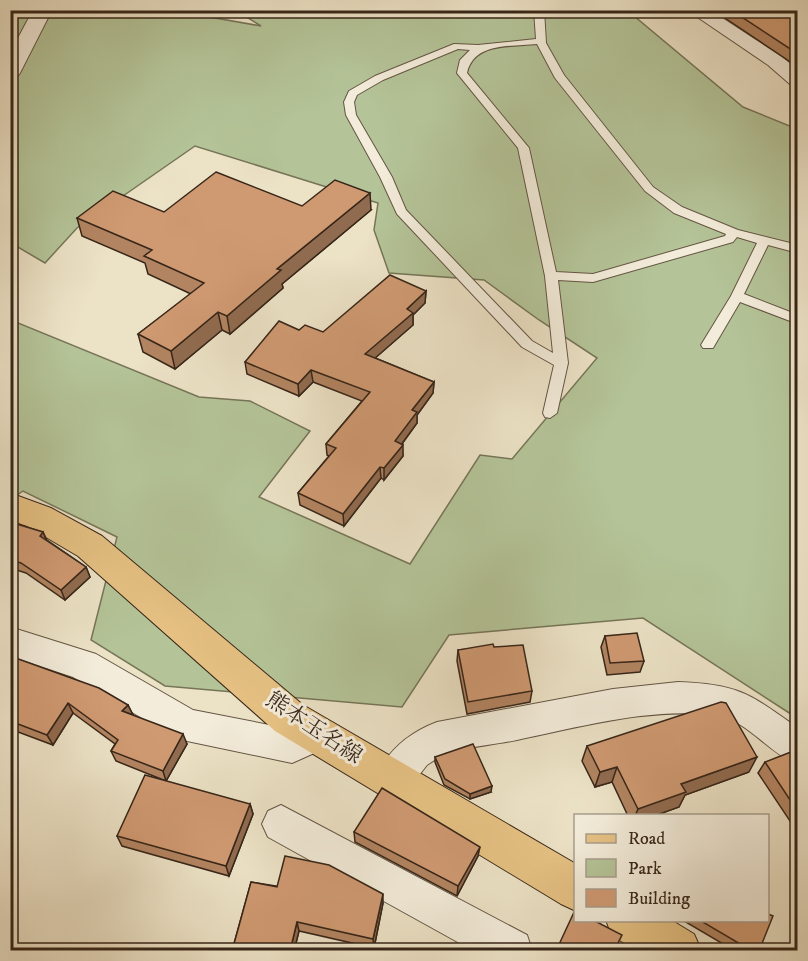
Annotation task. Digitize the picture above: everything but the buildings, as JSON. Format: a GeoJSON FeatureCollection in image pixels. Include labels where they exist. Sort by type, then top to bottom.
{"type":"FeatureCollection","features":[{"type":"Feature","properties":{"kind":"main road","name":"熊本玉名線"},"geometry":{"type":"LineString","coordinates":[[10,506],[39,517],[90,546],[290,718],[574,888]]}},
{"type":"Feature","properties":{"kind":"street"},"geometry":{"type":"LineString","coordinates":[[10,73],[43,10]]}},
{"type":"Feature","properties":{"kind":"street"},"geometry":{"type":"LineString","coordinates":[[696,10],[775,61],[798,81]]}},
{"type":"Feature","properties":{"kind":"street"},"geometry":{"type":"LineString","coordinates":[[10,641],[84,665],[187,725],[292,746],[317,734]]}},
{"type":"Feature","properties":{"kind":"street"},"geometry":{"type":"LineString","coordinates":[[393,780],[408,758],[432,740],[583,711],[658,700],[694,699],[728,702],[753,713],[797,752]]}},
{"type":"Feature","properties":{"kind":"street"},"geometry":{"type":"LineString","coordinates":[[281,824],[512,951]]}},
{"type":"Feature","properties":{"kind":"lane"},"geometry":{"type":"LineString","coordinates":[[539,10],[541,41],[559,76],[649,189],[678,210],[734,233],[798,249]]}},
{"type":"Feature","properties":{"kind":"lane"},"geometry":{"type":"LineString","coordinates":[[541,41],[478,48],[458,46],[380,78],[352,93],[349,102],[351,115],[401,211],[527,344],[561,363]]}},
{"type":"Feature","properties":{"kind":"lane"},"geometry":{"type":"LineString","coordinates":[[478,48],[465,60],[462,73],[523,148],[551,276],[561,363],[550,413]]}},
{"type":"Feature","properties":{"kind":"lane"},"geometry":{"type":"LineString","coordinates":[[551,276],[593,278],[729,239],[734,233]]}},
{"type":"Feature","properties":{"kind":"lane"},"geometry":{"type":"LineString","coordinates":[[708,345],[737,296],[764,241]]}},
{"type":"Feature","properties":{"kind":"lane"},"geometry":{"type":"LineString","coordinates":[[737,296],[798,320]]}},
{"type":"Feature","properties":{"kind":"green space"},"geometry":{"type":"Polygon","coordinates":[[[11,11],[175,11],[261,26],[237,11],[628,11],[743,107],[797,129],[797,718],[643,618],[449,635],[402,707],[165,686],[91,640],[117,537],[23,491],[11,499],[11,320],[199,397],[250,401],[310,431],[259,497],[410,564],[480,455],[512,459],[597,358],[484,280],[389,273],[374,230],[378,203],[195,146],[77,228],[45,263],[11,243],[11,11]]]}}]}
